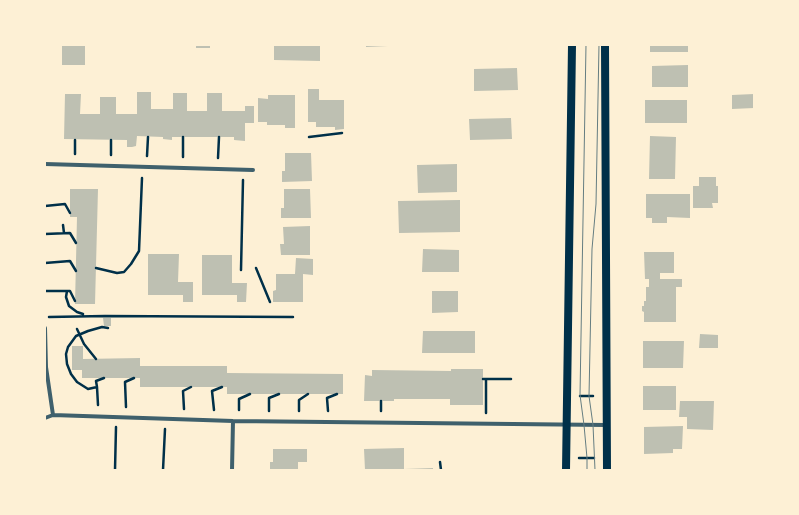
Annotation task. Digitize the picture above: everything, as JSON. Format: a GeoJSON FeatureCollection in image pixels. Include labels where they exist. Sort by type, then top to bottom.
{"type":"FeatureCollection","features":[{"type":"Feature","properties":{"kind":"main road"},"geometry":{"type":"LineString","coordinates":[[566,470],[572,45]]}},
{"type":"Feature","properties":{"kind":"main road"},"geometry":{"type":"LineString","coordinates":[[605,45],[607,470]]}},
{"type":"Feature","properties":{"kind":"street"},"geometry":{"type":"LineString","coordinates":[[45,164],[253,170]]}},
{"type":"Feature","properties":{"kind":"street"},"geometry":{"type":"LineString","coordinates":[[45,328],[46,367],[53,415]]}},
{"type":"Feature","properties":{"kind":"street"},"geometry":{"type":"LineString","coordinates":[[45,418],[53,415],[233,421],[606,425]]}},
{"type":"Feature","properties":{"kind":"street"},"geometry":{"type":"LineString","coordinates":[[232,470],[233,421]]}},
{"type":"Feature","properties":{"kind":"path"},"geometry":{"type":"LineString","coordinates":[[309,137],[342,133]]}},
{"type":"Feature","properties":{"kind":"path"},"geometry":{"type":"LineString","coordinates":[[147,167],[148,137]]}},
{"type":"Feature","properties":{"kind":"path"},"geometry":{"type":"LineString","coordinates":[[183,137],[184,168]]}},
{"type":"Feature","properties":{"kind":"path"},"geometry":{"type":"LineString","coordinates":[[218,169],[219,137]]}},
{"type":"Feature","properties":{"kind":"path"},"geometry":{"type":"LineString","coordinates":[[96,268],[117,273],[124,272],[139,251],[142,166]]}},
{"type":"Feature","properties":{"kind":"path"},"geometry":{"type":"LineString","coordinates":[[241,270],[243,170]]}},
{"type":"Feature","properties":{"kind":"path"},"geometry":{"type":"LineString","coordinates":[[45,206],[65,204],[70,213]]}},
{"type":"Feature","properties":{"kind":"path"},"geometry":{"type":"LineString","coordinates":[[63,225],[64,233]]}},
{"type":"Feature","properties":{"kind":"path"},"geometry":{"type":"LineString","coordinates":[[45,234],[70,233],[76,243]]}},
{"type":"Feature","properties":{"kind":"path"},"geometry":{"type":"LineString","coordinates":[[45,263],[70,261],[76,271]]}},
{"type":"Feature","properties":{"kind":"path"},"geometry":{"type":"LineString","coordinates":[[256,268],[270,302]]}},
{"type":"Feature","properties":{"kind":"path"},"geometry":{"type":"LineString","coordinates":[[45,291],[70,291],[75,301]]}},
{"type":"Feature","properties":{"kind":"path"},"geometry":{"type":"LineString","coordinates":[[67,291],[66,297],[68,306],[83,314]]}},
{"type":"Feature","properties":{"kind":"path"},"geometry":{"type":"LineString","coordinates":[[45,318],[105,316],[293,317]]}},
{"type":"Feature","properties":{"kind":"path"},"geometry":{"type":"LineString","coordinates":[[97,387],[88,388],[77,382],[66,364],[66,354],[68,347],[76,336],[102,327],[108,328]]}},
{"type":"Feature","properties":{"kind":"path"},"geometry":{"type":"LineString","coordinates":[[77,329],[84,344],[96,359]]}},
{"type":"Feature","properties":{"kind":"path"},"geometry":{"type":"LineString","coordinates":[[99,416],[96,381],[104,378]]}},
{"type":"Feature","properties":{"kind":"path"},"geometry":{"type":"LineString","coordinates":[[127,417],[125,382],[134,378]]}},
{"type":"Feature","properties":{"kind":"path"},"geometry":{"type":"LineString","coordinates":[[486,423],[485,379],[512,379]]}},
{"type":"Feature","properties":{"kind":"path"},"geometry":{"type":"LineString","coordinates":[[185,419],[183,391],[191,387]]}},
{"type":"Feature","properties":{"kind":"path"},"geometry":{"type":"LineString","coordinates":[[215,420],[212,391],[222,387]]}},
{"type":"Feature","properties":{"kind":"path"},"geometry":{"type":"LineString","coordinates":[[239,421],[239,399],[250,394]]}},
{"type":"Feature","properties":{"kind":"path"},"geometry":{"type":"LineString","coordinates":[[269,421],[269,398],[279,394]]}},
{"type":"Feature","properties":{"kind":"path"},"geometry":{"type":"LineString","coordinates":[[300,422],[299,400],[308,394]]}},
{"type":"Feature","properties":{"kind":"path"},"geometry":{"type":"LineString","coordinates":[[328,422],[328,398],[337,394]]}},
{"type":"Feature","properties":{"kind":"path"},"geometry":{"type":"LineString","coordinates":[[568,395],[606,396]]}},
{"type":"Feature","properties":{"kind":"path"},"geometry":{"type":"LineString","coordinates":[[115,470],[116,417]]}},
{"type":"Feature","properties":{"kind":"path"},"geometry":{"type":"LineString","coordinates":[[163,470],[165,418]]}},
{"type":"Feature","properties":{"kind":"path"},"geometry":{"type":"LineString","coordinates":[[566,457],[607,458]]}},
{"type":"Feature","properties":{"kind":"path"},"geometry":{"type":"LineString","coordinates":[[440,462],[441,470]]}},
{"type":"Feature","properties":{"kind":"building"},"geometry":{"type":"Polygon","coordinates":[[[62,45],[85,45],[85,65],[62,65],[62,45]]]}},
{"type":"Feature","properties":{"kind":"building"},"geometry":{"type":"Polygon","coordinates":[[[196,45],[210,45],[210,48],[196,48],[196,45]]]}},
{"type":"Feature","properties":{"kind":"building"},"geometry":{"type":"Polygon","coordinates":[[[274,45],[320,45],[320,61],[274,60],[274,45]]]}},
{"type":"Feature","properties":{"kind":"building"},"geometry":{"type":"Polygon","coordinates":[[[366,45],[388,45],[388,46],[366,47],[366,45]]]}},
{"type":"Feature","properties":{"kind":"building"},"geometry":{"type":"Polygon","coordinates":[[[650,45],[688,45],[688,52],[650,52],[650,45]]]}},
{"type":"Feature","properties":{"kind":"building"},"geometry":{"type":"Polygon","coordinates":[[[688,65],[688,87],[652,87],[652,66],[688,65]]]}},
{"type":"Feature","properties":{"kind":"building"},"geometry":{"type":"Polygon","coordinates":[[[517,68],[518,90],[474,91],[474,69],[517,68]]]}},
{"type":"Feature","properties":{"kind":"building"},"geometry":{"type":"Polygon","coordinates":[[[308,89],[319,89],[319,100],[344,100],[344,129],[335,130],[335,127],[316,127],[316,122],[308,122],[308,89]]]}},
{"type":"Feature","properties":{"kind":"building"},"geometry":{"type":"Polygon","coordinates":[[[137,92],[151,92],[151,109],[173,109],[173,93],[187,93],[187,111],[207,111],[207,93],[222,93],[222,111],[245,111],[245,106],[254,106],[254,123],[245,123],[245,141],[234,140],[234,137],[172,137],[172,140],[163,139],[163,137],[137,136],[136,146],[127,147],[127,140],[64,139],[65,94],[81,94],[80,114],[100,114],[100,97],[116,97],[116,114],[137,114],[137,92]]]}},
{"type":"Feature","properties":{"kind":"building"},"geometry":{"type":"Polygon","coordinates":[[[754,94],[754,108],[732,109],[732,95],[754,94]]]}},
{"type":"Feature","properties":{"kind":"building"},"geometry":{"type":"Polygon","coordinates":[[[268,95],[295,95],[295,128],[285,128],[285,125],[267,125],[267,122],[258,122],[258,98],[268,99],[268,95]]]}},
{"type":"Feature","properties":{"kind":"building"},"geometry":{"type":"Polygon","coordinates":[[[645,100],[687,100],[687,123],[645,123],[645,100]]]}},
{"type":"Feature","properties":{"kind":"building"},"geometry":{"type":"Polygon","coordinates":[[[511,118],[512,139],[470,140],[469,119],[511,118]]]}},
{"type":"Feature","properties":{"kind":"building"},"geometry":{"type":"Polygon","coordinates":[[[650,136],[676,137],[675,179],[649,179],[650,136]]]}},
{"type":"Feature","properties":{"kind":"building"},"geometry":{"type":"Polygon","coordinates":[[[285,153],[311,153],[312,181],[282,182],[282,171],[285,171],[285,153]]]}},
{"type":"Feature","properties":{"kind":"building"},"geometry":{"type":"Polygon","coordinates":[[[457,164],[457,192],[418,193],[417,165],[457,164]]]}},
{"type":"Feature","properties":{"kind":"building"},"geometry":{"type":"Polygon","coordinates":[[[699,177],[716,177],[716,186],[718,186],[718,203],[712,203],[713,208],[693,208],[693,186],[699,186],[699,177]]]}},
{"type":"Feature","properties":{"kind":"building"},"geometry":{"type":"Polygon","coordinates":[[[70,189],[98,189],[95,304],[75,304],[77,217],[70,217],[70,189]]]}},
{"type":"Feature","properties":{"kind":"building"},"geometry":{"type":"Polygon","coordinates":[[[284,189],[310,189],[311,218],[281,218],[281,208],[284,208],[284,189]]]}},
{"type":"Feature","properties":{"kind":"building"},"geometry":{"type":"Polygon","coordinates":[[[646,194],[690,194],[690,218],[667,217],[667,223],[652,223],[652,218],[646,218],[646,194]]]}},
{"type":"Feature","properties":{"kind":"building"},"geometry":{"type":"Polygon","coordinates":[[[460,200],[460,232],[399,233],[398,201],[460,200]]]}},
{"type":"Feature","properties":{"kind":"building"},"geometry":{"type":"Polygon","coordinates":[[[310,226],[310,255],[281,255],[280,244],[284,244],[283,227],[310,226]]]}},
{"type":"Feature","properties":{"kind":"building"},"geometry":{"type":"Polygon","coordinates":[[[423,249],[459,250],[459,272],[422,272],[423,249]]]}},
{"type":"Feature","properties":{"kind":"building"},"geometry":{"type":"Polygon","coordinates":[[[644,252],[674,252],[674,273],[660,273],[660,279],[682,279],[682,287],[676,287],[676,322],[644,322],[644,312],[642,311],[642,306],[644,306],[644,301],[646,301],[646,287],[649,287],[649,279],[645,279],[644,252]]]}},
{"type":"Feature","properties":{"kind":"building"},"geometry":{"type":"Polygon","coordinates":[[[148,254],[179,254],[178,282],[193,282],[193,302],[183,302],[183,295],[148,295],[148,254]]]}},
{"type":"Feature","properties":{"kind":"building"},"geometry":{"type":"Polygon","coordinates":[[[202,255],[232,255],[232,283],[247,283],[246,302],[237,302],[237,295],[202,295],[202,255]]]}},
{"type":"Feature","properties":{"kind":"building"},"geometry":{"type":"Polygon","coordinates":[[[296,258],[313,259],[313,275],[303,274],[303,302],[273,302],[273,291],[276,290],[276,274],[295,274],[296,258]]]}},
{"type":"Feature","properties":{"kind":"building"},"geometry":{"type":"Polygon","coordinates":[[[432,291],[458,291],[458,312],[432,313],[432,291]]]}},
{"type":"Feature","properties":{"kind":"building"},"geometry":{"type":"Polygon","coordinates":[[[103,318],[111,318],[111,326],[104,326],[103,318]]]}},
{"type":"Feature","properties":{"kind":"building"},"geometry":{"type":"Polygon","coordinates":[[[423,331],[475,331],[475,353],[422,353],[423,331]]]}},
{"type":"Feature","properties":{"kind":"building"},"geometry":{"type":"Polygon","coordinates":[[[700,334],[718,335],[718,348],[699,348],[700,334]]]}},
{"type":"Feature","properties":{"kind":"building"},"geometry":{"type":"Polygon","coordinates":[[[643,341],[684,341],[683,368],[643,368],[643,341]]]}},
{"type":"Feature","properties":{"kind":"building"},"geometry":{"type":"Polygon","coordinates":[[[72,346],[83,346],[83,359],[140,358],[140,366],[227,366],[227,373],[343,374],[343,394],[227,394],[227,387],[140,387],[140,378],[82,378],[82,370],[72,370],[72,346]]]}},
{"type":"Feature","properties":{"kind":"building"},"geometry":{"type":"Polygon","coordinates":[[[451,369],[483,369],[483,405],[450,405],[450,399],[394,399],[394,401],[364,401],[365,375],[372,376],[372,370],[451,371],[451,369]]]}},
{"type":"Feature","properties":{"kind":"building"},"geometry":{"type":"Polygon","coordinates":[[[643,386],[676,386],[676,410],[643,410],[643,386]]]}},
{"type":"Feature","properties":{"kind":"building"},"geometry":{"type":"Polygon","coordinates":[[[680,401],[714,401],[713,430],[687,429],[687,417],[679,417],[680,401]]]}},
{"type":"Feature","properties":{"kind":"building"},"geometry":{"type":"Polygon","coordinates":[[[683,426],[682,449],[673,449],[673,453],[644,454],[644,427],[683,426]]]}},
{"type":"Feature","properties":{"kind":"building"},"geometry":{"type":"Polygon","coordinates":[[[404,448],[404,470],[365,470],[364,449],[404,448]]]}},
{"type":"Feature","properties":{"kind":"building"},"geometry":{"type":"Polygon","coordinates":[[[273,449],[307,449],[307,462],[298,462],[298,470],[270,470],[270,462],[273,462],[273,449]]]}},
{"type":"Feature","properties":{"kind":"building"},"geometry":{"type":"Polygon","coordinates":[[[433,468],[433,470],[404,470],[404,469],[433,468]]]}},
{"type":"Feature","properties":{"kind":"tram line"},"geometry":{"type":"LineString","coordinates":[[586,45],[580,395],[587,470]]}},
{"type":"Feature","properties":{"kind":"tram line"},"geometry":{"type":"LineString","coordinates":[[595,470],[593,425],[589,396],[592,249],[596,204],[599,45]]}}]}
